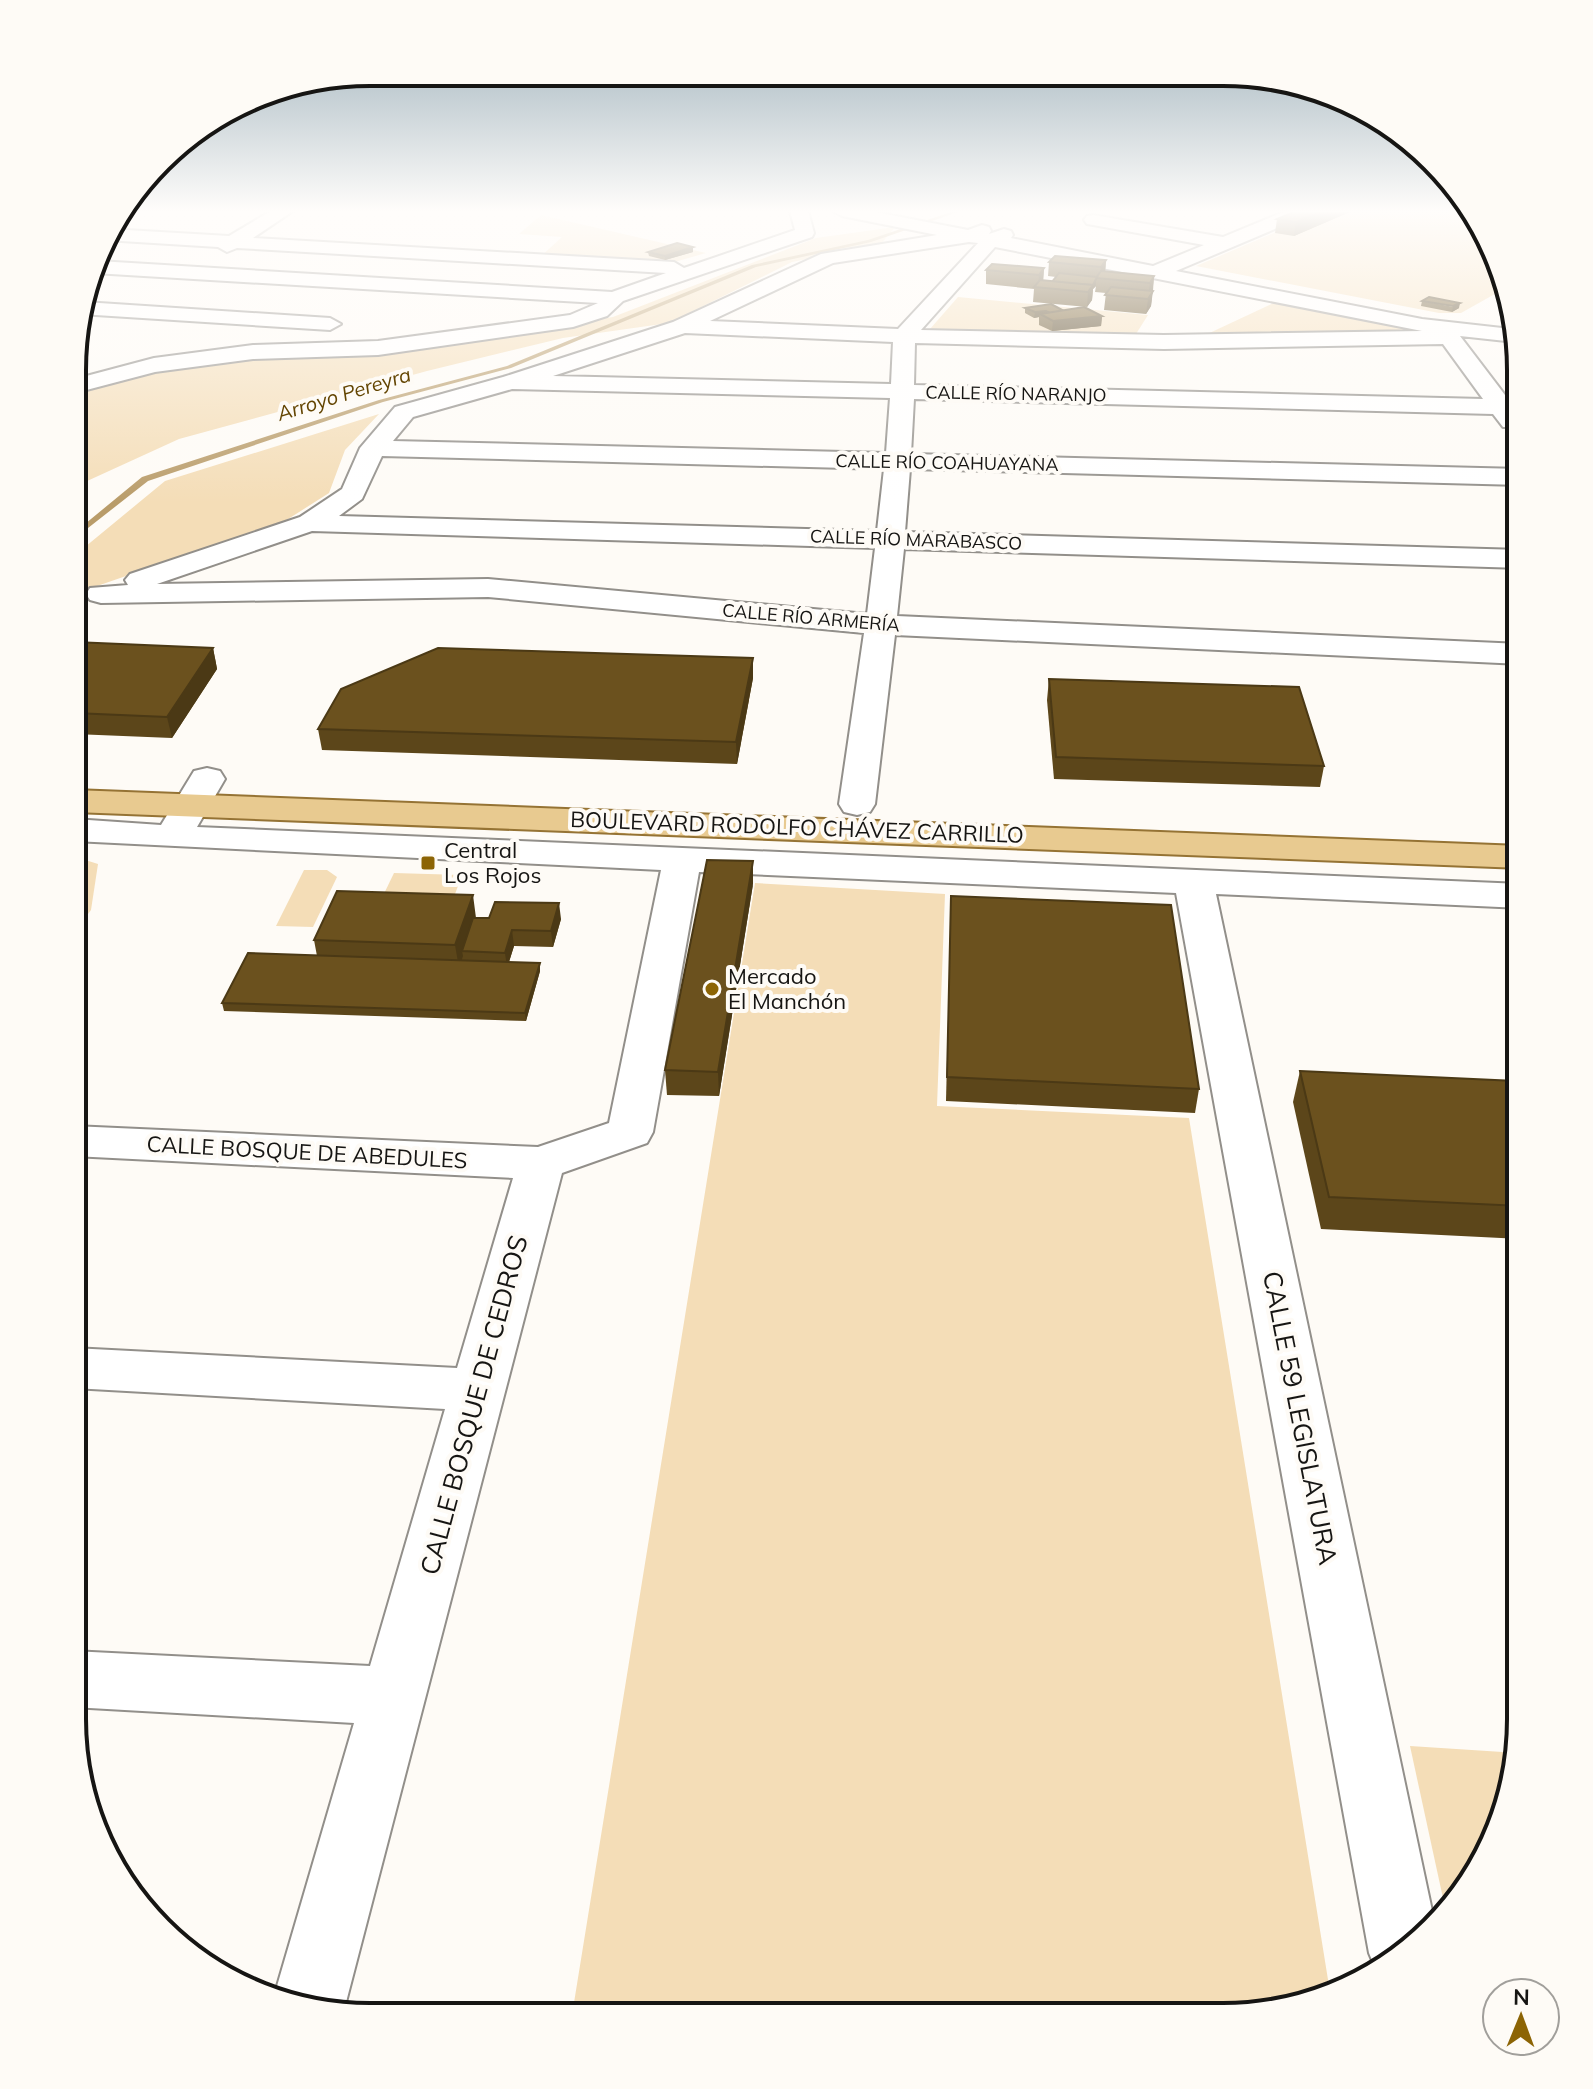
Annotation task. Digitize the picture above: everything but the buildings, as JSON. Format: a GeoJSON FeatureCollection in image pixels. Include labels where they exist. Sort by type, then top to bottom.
{"type":"FeatureCollection","features":[{"type":"Feature","properties":{"kind":"main road","name":"BOULEVARD RODOLFO CHÁVEZ CARRILLO"},"geometry":{"type":"LineString","coordinates":[[86,777],[190,807],[857,804],[1507,828]]}},
{"type":"Feature","properties":{"kind":"main road","name":"BOULEVARD RODOLFO CHÁVEZ CARRILLO"},"geometry":{"type":"LineString","coordinates":[[86,802],[1507,856]]}},
{"type":"Feature","properties":{"kind":"street"},"geometry":{"type":"LineString","coordinates":[[88,331],[125,308]]}},
{"type":"Feature","properties":{"kind":"street"},"geometry":{"type":"LineString","coordinates":[[86,383],[154,365],[253,352],[378,348],[573,321],[604,308]]}},
{"type":"Feature","properties":{"kind":"street"},"geometry":{"type":"LineString","coordinates":[[88,599],[310,523],[353,493],[373,448],[404,412],[511,382],[681,327],[720,308]]}},
{"type":"Feature","properties":{"kind":"street"},"geometry":{"type":"LineString","coordinates":[[857,804],[892,539],[904,392],[904,336],[922,308]]}},
{"type":"Feature","properties":{"kind":"street"},"geometry":{"type":"LineString","coordinates":[[1353,308],[1459,330],[1505,333]]}},
{"type":"Feature","properties":{"kind":"street"},"geometry":{"type":"LineString","coordinates":[[93,309],[476,334]]}},
{"type":"Feature","properties":{"kind":"street"},"geometry":{"type":"LineString","coordinates":[[681,327],[904,336],[1315,343],[1459,330],[1493,310]]}},
{"type":"Feature","properties":{"kind":"street"},"geometry":{"type":"LineString","coordinates":[[1459,330],[1507,402]]}},
{"type":"Feature","properties":{"kind":"street"},"geometry":{"type":"LineString","coordinates":[[90,361],[154,365]]}},
{"type":"Feature","properties":{"kind":"street","name":"CALLE RÍO NARANJO"},"geometry":{"type":"LineString","coordinates":[[511,382],[1507,406]]}},
{"type":"Feature","properties":{"kind":"street","name":"CALLE RÍO COAHUAYANA"},"geometry":{"type":"LineString","coordinates":[[373,448],[1507,477]]}},
{"type":"Feature","properties":{"kind":"street","name":"CALLE RÍO MARABASCO"},"geometry":{"type":"LineString","coordinates":[[310,523],[1507,559]]}},
{"type":"Feature","properties":{"kind":"street","name":"CALLE RÍO ARMERÍA"},"geometry":{"type":"LineString","coordinates":[[88,599],[488,588],[880,625],[1507,653]]}},
{"type":"Feature","properties":{"kind":"street"},"geometry":{"type":"LineString","coordinates":[[86,835],[190,807],[682,859],[1507,895]]}},
{"type":"Feature","properties":{"kind":"street"},"geometry":{"type":"LineString","coordinates":[[541,1163],[630,1132],[682,859]]}},
{"type":"Feature","properties":{"kind":"street","name":"CALLE 59 LEGISLATURA"},"geometry":{"type":"LineString","coordinates":[[1194,884],[1402,1939]]}},
{"type":"Feature","properties":{"kind":"street","name":"CALLE BOSQUE DE ABEDULES"},"geometry":{"type":"LineString","coordinates":[[86,1142],[541,1163]]}},
{"type":"Feature","properties":{"kind":"street","name":"CALLE BOSQUE DE CEDROS"},"geometry":{"type":"LineString","coordinates":[[311,1997],[541,1163]]}},
{"type":"Feature","properties":{"kind":"street"},"geometry":{"type":"LineString","coordinates":[[86,1369],[478,1390]]}},
{"type":"Feature","properties":{"kind":"street"},"geometry":{"type":"LineString","coordinates":[[86,1680],[394,1696]]}},
{"type":"Feature","properties":{"kind":"shaded area"},"geometry":{"type":"Polygon","coordinates":[[[635,308],[698,308],[669,323],[563,338],[427,371],[179,439],[86,482],[86,389],[143,375],[246,360],[374,354],[613,317],[635,308]]]}},
{"type":"Feature","properties":{"kind":"shaded area"},"geometry":{"type":"Polygon","coordinates":[[[948,308],[1079,308],[1148,315],[1136,334],[930,329],[948,308]]]}},
{"type":"Feature","properties":{"kind":"shaded area"},"geometry":{"type":"Polygon","coordinates":[[[1262,308],[1316,308],[1415,328],[1420,334],[1201,337],[1262,308]]]}},
{"type":"Feature","properties":{"kind":"shaded area"},"geometry":{"type":"Polygon","coordinates":[[[1416,308],[1469,308],[1461,313],[1416,308]]]}},
{"type":"Feature","properties":{"kind":"shaded area"},"geometry":{"type":"Polygon","coordinates":[[[379,414],[345,450],[329,493],[285,521],[86,590],[86,546],[165,481],[379,414]]]}},
{"type":"Feature","properties":{"kind":"shaded area"},"geometry":{"type":"Polygon","coordinates":[[[86,860],[98,864],[91,910],[86,917],[86,860]]]}},
{"type":"Feature","properties":{"kind":"shaded area"},"geometry":{"type":"Polygon","coordinates":[[[304,870],[327,870],[337,877],[313,927],[276,926],[304,870]]]}},
{"type":"Feature","properties":{"kind":"shaded area"},"geometry":{"type":"Polygon","coordinates":[[[394,873],[462,875],[451,905],[380,902],[394,873]]]}},
{"type":"Feature","properties":{"kind":"shaded area"},"geometry":{"type":"Polygon","coordinates":[[[755,883],[945,894],[937,1106],[1189,1118],[1328,1982],[1278,1998],[1223,2003],[574,2003],[755,883]]]}},
{"type":"Feature","properties":{"kind":"shaded area"},"geometry":{"type":"Polygon","coordinates":[[[1410,1746],[1505,1752],[1502,1774],[1485,1828],[1469,1861],[1443,1898],[1410,1746]]]}},
{"type":"Feature","properties":{"kind":"waterway","name":"Arroyo Pereyra"},"geometry":{"type":"LineString","coordinates":[[86,527],[145,479],[381,401],[509,367],[651,308]]}},
{"type":"Feature","properties":{"kind":"place","name":"Central Los Rojos"},"geometry":{"type":"Point","coordinates":[428,863]}},
{"type":"Feature","properties":{"kind":"place","name":"Mercado El Manchón"},"geometry":{"type":"Point","coordinates":[712,989]}}]}
